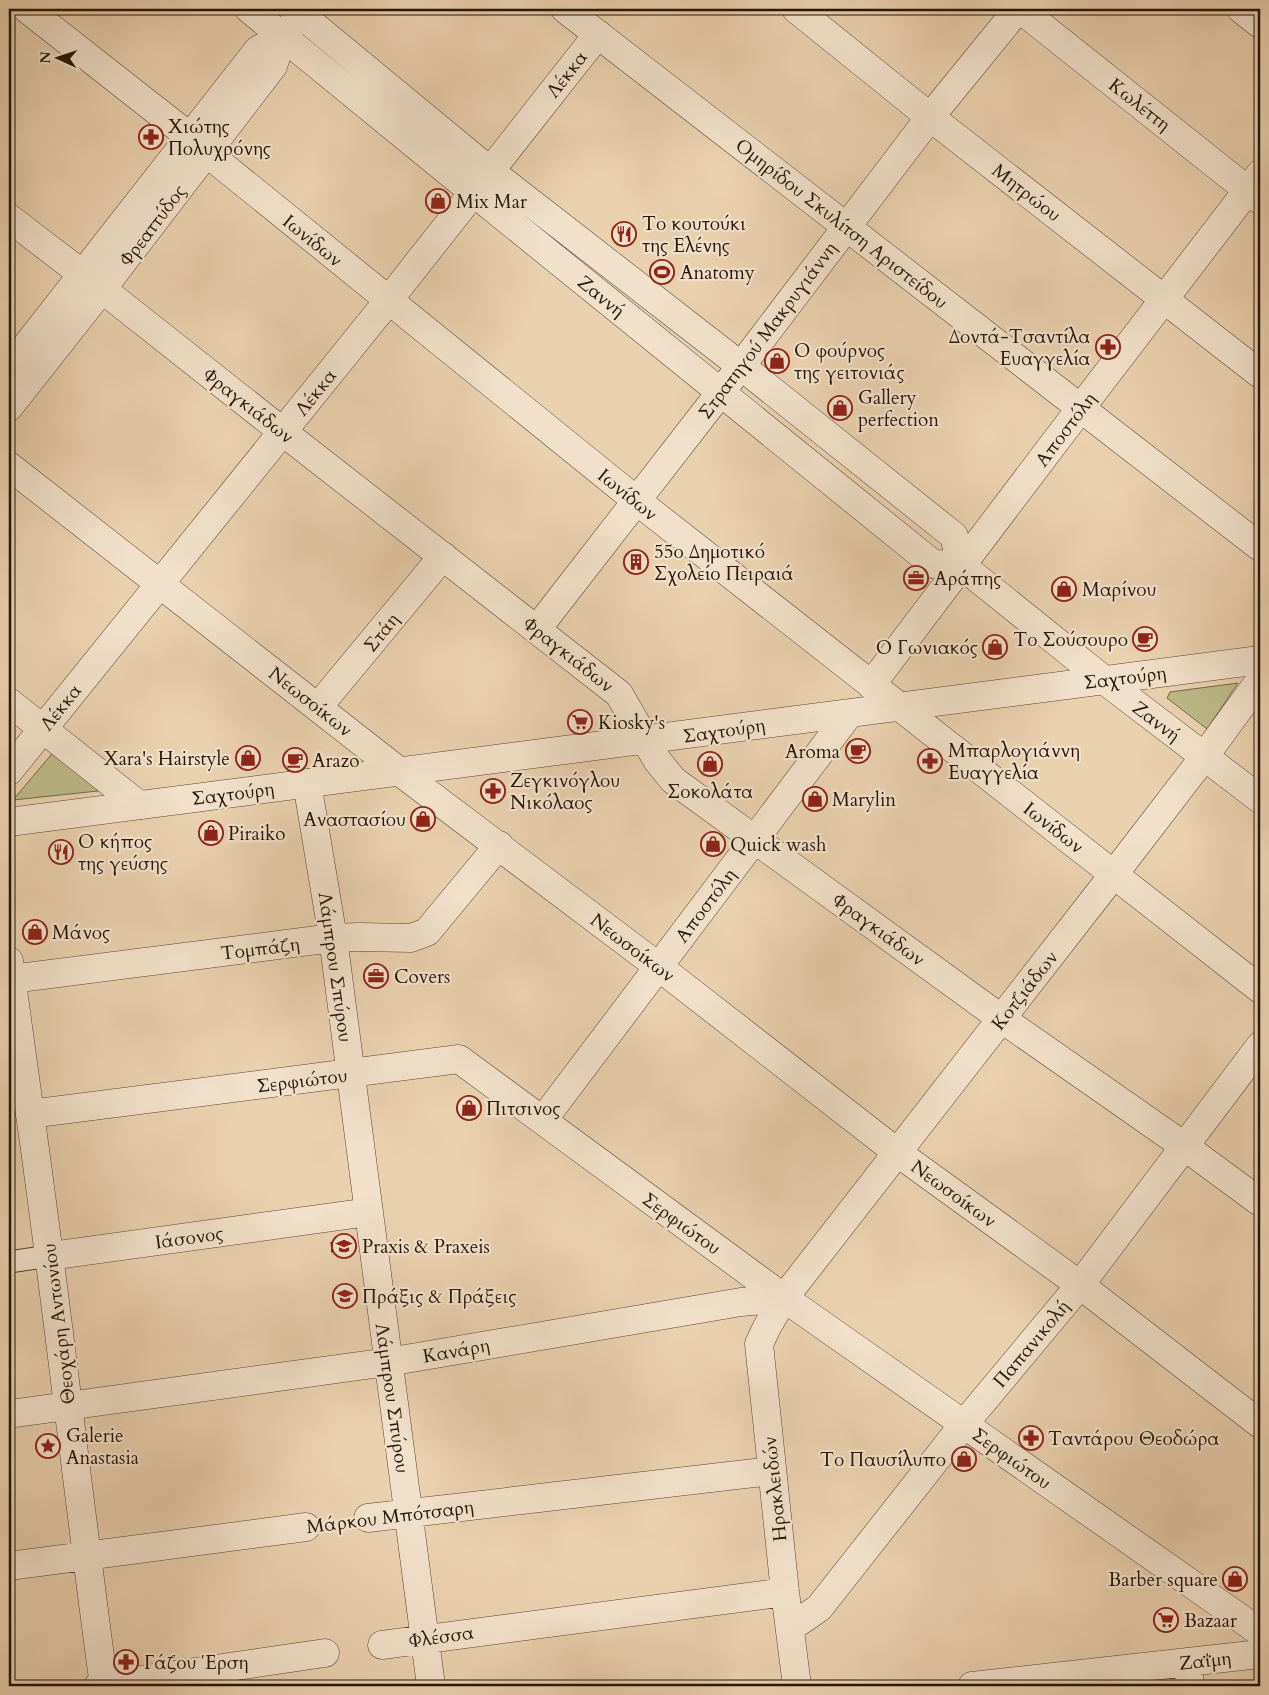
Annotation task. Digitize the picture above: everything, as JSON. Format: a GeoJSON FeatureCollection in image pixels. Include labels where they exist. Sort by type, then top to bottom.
{"type":"FeatureCollection","features":[{"type":"Feature","properties":{"kind":"street","name":"Ιωνίδων"},"geometry":{"type":"LineString","coordinates":[[27,9],[199,145],[388,301],[636,501],[1260,989]]}},
{"type":"Feature","properties":{"kind":"street","name":"Ζαννή"},"geometry":{"type":"LineString","coordinates":[[250,9],[933,564],[961,565],[1104,680],[1260,799]]}},
{"type":"Feature","properties":{"kind":"street","name":"Ομηρίδου Σκυλίτση Αριστείδου"},"geometry":{"type":"LineString","coordinates":[[565,9],[1260,547]]}},
{"type":"Feature","properties":{"kind":"street","name":"Μητρώου"},"geometry":{"type":"LineString","coordinates":[[796,9],[930,117],[1260,374]]}},
{"type":"Feature","properties":{"kind":"street","name":"Στρατηγού Μακρυγιάννη"},"geometry":{"type":"LineString","coordinates":[[537,629],[741,366],[930,117],[1019,9]]}},
{"type":"Feature","properties":{"kind":"street","name":"Κωλέττη"},"geometry":{"type":"LineString","coordinates":[[1019,9],[1256,188]]}},
{"type":"Feature","properties":{"kind":"street"},"geometry":{"type":"LineString","coordinates":[[1241,9],[1260,24]]}},
{"type":"Feature","properties":{"kind":"street","name":"Φρεαττύδος"},"geometry":{"type":"LineString","coordinates":[[9,407],[92,282],[199,145],[258,50],[283,36],[300,10]]}},
{"type":"Feature","properties":{"kind":"street","name":"Ζαννή"},"geometry":{"type":"LineString","coordinates":[[300,10],[490,171],[741,366],[954,536],[961,565]]}},
{"type":"Feature","properties":{"kind":"street","name":"Λέκκα"},"geometry":{"type":"LineString","coordinates":[[9,771],[388,301],[598,34]]}},
{"type":"Feature","properties":{"kind":"street","name":"Αποστόλη"},"geometry":{"type":"LineString","coordinates":[[871,685],[1164,299],[1256,188]]}},
{"type":"Feature","properties":{"kind":"street","name":"Φραγκιάδων"},"geometry":{"type":"LineString","coordinates":[[9,218],[619,694],[657,760],[673,780],[1002,1019],[1184,1146],[1260,1202]]}},
{"type":"Feature","properties":{"kind":"street","name":"Φρεαττύδος"},"geometry":{"type":"LineString","coordinates":[[9,368],[92,282]]}},
{"type":"Feature","properties":{"kind":"street","name":"Νεωσοίκων"},"geometry":{"type":"LineString","coordinates":[[9,466],[400,772],[659,967],[898,1153],[1080,1285],[1260,1424]]}},
{"type":"Feature","properties":{"kind":"street","name":"Στάη"},"geometry":{"type":"LineString","coordinates":[[318,707],[443,556]]}},
{"type":"Feature","properties":{"kind":"street","name":"Σαχτούρη"},"geometry":{"type":"LineString","coordinates":[[9,822],[1260,660]]}},
{"type":"Feature","properties":{"kind":"street","name":"Κοτζιάδων"},"geometry":{"type":"LineString","coordinates":[[784,1298],[1114,874],[1204,757],[1260,680]]}},
{"type":"Feature","properties":{"kind":"street"},"geometry":{"type":"LineString","coordinates":[[9,702],[139,805]]}},
{"type":"Feature","properties":{"kind":"street","name":"Αποστόλη"},"geometry":{"type":"LineString","coordinates":[[542,1120],[849,714]]}},
{"type":"Feature","properties":{"kind":"street","name":"Λάμπρου Σπύρου"},"geometry":{"type":"LineString","coordinates":[[307,783],[333,938],[431,1686]]}},
{"type":"Feature","properties":{"kind":"street","name":"Τομπάζη"},"geometry":{"type":"LineString","coordinates":[[10,970],[333,938],[411,938],[427,932],[499,845]]}},
{"type":"Feature","properties":{"kind":"street","name":"Θεοχάρη Αντωνίου"},"geometry":{"type":"LineString","coordinates":[[10,970],[50,1256],[102,1686]]}},
{"type":"Feature","properties":{"kind":"street","name":"Παπανικολή"},"geometry":{"type":"LineString","coordinates":[[790,1628],[819,1608],[964,1424],[1080,1285],[1260,1046]]}},
{"type":"Feature","properties":{"kind":"street","name":"Σερφιώτου"},"geometry":{"type":"LineString","coordinates":[[30,1114],[460,1059],[784,1298],[1260,1632]]}},
{"type":"Feature","properties":{"kind":"street","name":"Ιάσονος"},"geometry":{"type":"LineString","coordinates":[[9,1262],[369,1212]]}},
{"type":"Feature","properties":{"kind":"street","name":"Κανάρη"},"geometry":{"type":"LineString","coordinates":[[9,1414],[388,1362],[741,1302],[784,1298]]}},
{"type":"Feature","properties":{"kind":"street","name":"Ηρακλειδών"},"geometry":{"type":"LineString","coordinates":[[784,1298],[759,1344],[785,1592],[797,1686]]}},
{"type":"Feature","properties":{"kind":"street","name":"Μάρκου Μπότσαρη"},"geometry":{"type":"LineString","coordinates":[[368,1518],[772,1470]]}},
{"type":"Feature","properties":{"kind":"street","name":"Μάρκου Μπότσαρη"},"geometry":{"type":"LineString","coordinates":[[9,1566],[306,1527]]}},
{"type":"Feature","properties":{"kind":"street","name":"Φλέσσα"},"geometry":{"type":"LineString","coordinates":[[382,1645],[785,1592]]}},
{"type":"Feature","properties":{"kind":"street"},"geometry":{"type":"LineString","coordinates":[[102,1686],[325,1654]]}},
{"type":"Feature","properties":{"kind":"street","name":"Ζαΐμη"},"geometry":{"type":"LineString","coordinates":[[972,1686],[1189,1674],[1260,1654]]}},
{"type":"Feature","properties":{"kind":"path"},"geometry":{"type":"LineString","coordinates":[[332,1241],[333,1255]]}},
{"type":"Feature","properties":{"kind":"shaded area"},"geometry":{"type":"Polygon","coordinates":[[[1238,683],[1207,729],[1167,698],[1170,692],[1238,683]]]}},
{"type":"Feature","properties":{"kind":"shaded area"},"geometry":{"type":"Polygon","coordinates":[[[56,749],[107,790],[13,800],[56,749]]]}},
{"type":"Feature","properties":{"kind":"place","name":"Χιώτης Πολυχρόνης"},"geometry":{"type":"Point","coordinates":[151,137]}},
{"type":"Feature","properties":{"kind":"place","name":"Mix Mar"},"geometry":{"type":"Point","coordinates":[438,201]}},
{"type":"Feature","properties":{"kind":"place","name":"Το κουτούκι της Ελένης"},"geometry":{"type":"Point","coordinates":[624,234]}},
{"type":"Feature","properties":{"kind":"place","name":"Anatomy"},"geometry":{"type":"Point","coordinates":[662,272]}},
{"type":"Feature","properties":{"kind":"place","name":"Δοντά-Τσαντίλα Ευαγγελία"},"geometry":{"type":"Point","coordinates":[1108,347]}},
{"type":"Feature","properties":{"kind":"place","name":"Ο φούρνος της γειτονιάς"},"geometry":{"type":"Point","coordinates":[777,361]}},
{"type":"Feature","properties":{"kind":"place","name":"Gallery perfection"},"geometry":{"type":"Point","coordinates":[840,408]}},
{"type":"Feature","properties":{"kind":"place","name":"55ο Δημοτικό Σχολείο Πειραιά"},"geometry":{"type":"Point","coordinates":[636,562]}},
{"type":"Feature","properties":{"kind":"place","name":"Αράπης"},"geometry":{"type":"Point","coordinates":[916,578]}},
{"type":"Feature","properties":{"kind":"place","name":"Μαρίνου"},"geometry":{"type":"Point","coordinates":[1064,589]}},
{"type":"Feature","properties":{"kind":"place","name":"Το Σούσουρο"},"geometry":{"type":"Point","coordinates":[1145,639]}},
{"type":"Feature","properties":{"kind":"place","name":"Ο Γωνιακός"},"geometry":{"type":"Point","coordinates":[995,647]}},
{"type":"Feature","properties":{"kind":"place","name":"Kiosky's"},"geometry":{"type":"Point","coordinates":[580,722]}},
{"type":"Feature","properties":{"kind":"place","name":"Aroma"},"geometry":{"type":"Point","coordinates":[858,751]}},
{"type":"Feature","properties":{"kind":"place","name":"Xara's Hairstyle"},"geometry":{"type":"Point","coordinates":[248,758]}},
{"type":"Feature","properties":{"kind":"place","name":"Arazo"},"geometry":{"type":"Point","coordinates":[295,760]}},
{"type":"Feature","properties":{"kind":"place","name":"Μπαρλογιάννη Ευαγγελία"},"geometry":{"type":"Point","coordinates":[930,761]}},
{"type":"Feature","properties":{"kind":"place","name":"Σοκολάτα"},"geometry":{"type":"Point","coordinates":[710,764]}},
{"type":"Feature","properties":{"kind":"place","name":"Ζεγκινόγλου Νικόλαος"},"geometry":{"type":"Point","coordinates":[493,791]}},
{"type":"Feature","properties":{"kind":"place","name":"Marylin"},"geometry":{"type":"Point","coordinates":[815,799]}},
{"type":"Feature","properties":{"kind":"place","name":"Αναστασίου"},"geometry":{"type":"Point","coordinates":[423,819]}},
{"type":"Feature","properties":{"kind":"place","name":"Piraiko"},"geometry":{"type":"Point","coordinates":[211,833]}},
{"type":"Feature","properties":{"kind":"place","name":"Quick wash"},"geometry":{"type":"Point","coordinates":[713,844]}},
{"type":"Feature","properties":{"kind":"place","name":"Ο κήπος της γεύσης"},"geometry":{"type":"Point","coordinates":[61,852]}},
{"type":"Feature","properties":{"kind":"place","name":"Μάνος"},"geometry":{"type":"Point","coordinates":[35,932]}},
{"type":"Feature","properties":{"kind":"place","name":"Covers"},"geometry":{"type":"Point","coordinates":[376,976]}},
{"type":"Feature","properties":{"kind":"place","name":"Πιτσινος"},"geometry":{"type":"Point","coordinates":[469,1108]}},
{"type":"Feature","properties":{"kind":"place","name":"Praxis & Praxeis"},"geometry":{"type":"Point","coordinates":[344,1246]}},
{"type":"Feature","properties":{"kind":"place","name":"Πράξις & Πράξεις"},"geometry":{"type":"Point","coordinates":[345,1296]}},
{"type":"Feature","properties":{"kind":"place","name":"Ταντάρου Θεοδώρα"},"geometry":{"type":"Point","coordinates":[1031,1438]}},
{"type":"Feature","properties":{"kind":"place","name":"Galerie Anastasia"},"geometry":{"type":"Point","coordinates":[48,1446]}},
{"type":"Feature","properties":{"kind":"place","name":"Το Παυσίλυπο"},"geometry":{"type":"Point","coordinates":[964,1459]}},
{"type":"Feature","properties":{"kind":"place","name":"Barber square"},"geometry":{"type":"Point","coordinates":[1235,1579]}},
{"type":"Feature","properties":{"kind":"place","name":"Bazaar"},"geometry":{"type":"Point","coordinates":[1166,1620]}},
{"type":"Feature","properties":{"kind":"place","name":"Γάζου Έρση"},"geometry":{"type":"Point","coordinates":[126,1662]}}]}
